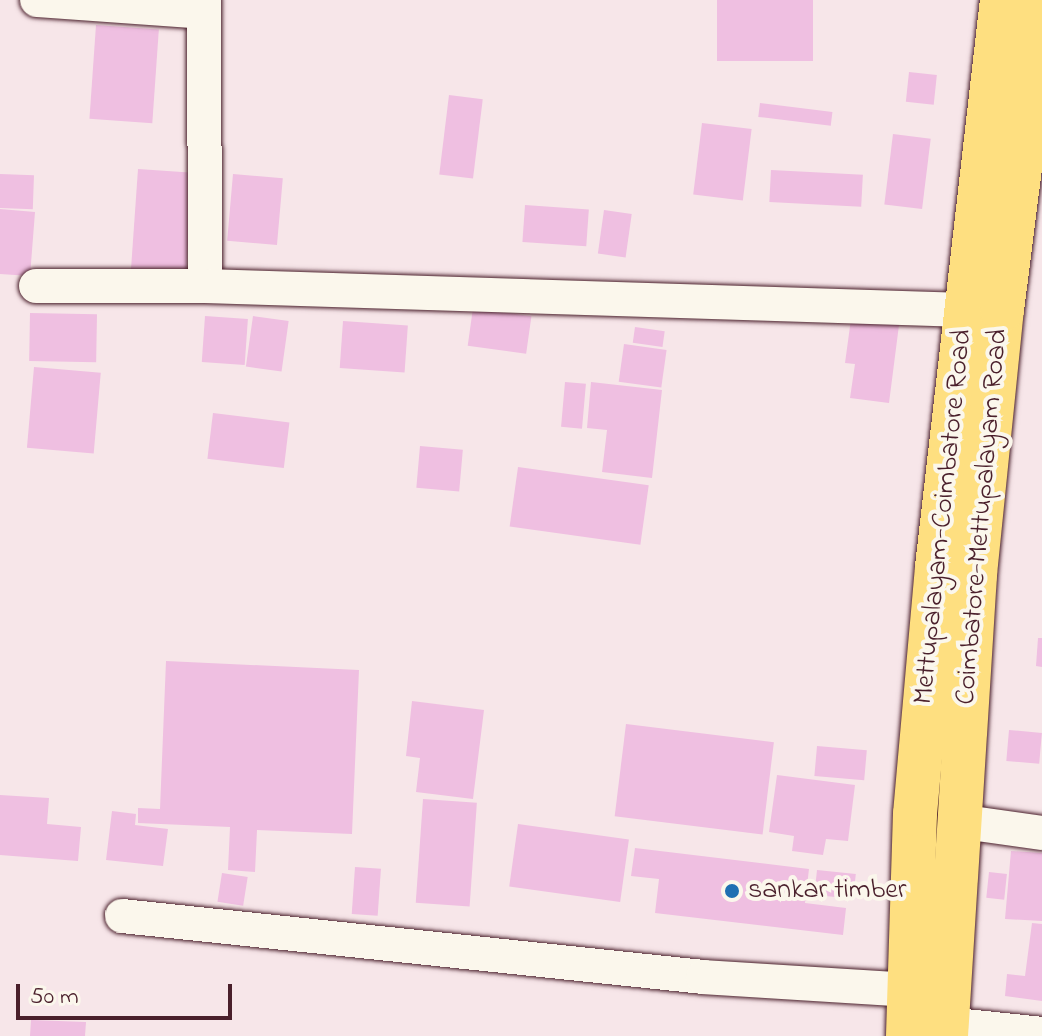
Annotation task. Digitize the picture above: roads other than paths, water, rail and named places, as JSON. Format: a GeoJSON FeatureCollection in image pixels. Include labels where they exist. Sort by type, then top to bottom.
{"type":"FeatureCollection","features":[{"type":"Feature","properties":{"kind":"highway","name":"Mettupalayam-Coimbatore Road"},"geometry":{"type":"LineString","coordinates":[[933,1032],[910,990],[915,814],[937,567],[1002,0]]}},
{"type":"Feature","properties":{"kind":"highway","name":"Coimbatore-Mettupalayam Road"},"geometry":{"type":"LineString","coordinates":[[933,1032],[957,821],[975,574],[1002,310],[1041,0]]}},
{"type":"Feature","properties":{"kind":"street"},"geometry":{"type":"LineString","coordinates":[[37,0],[204,6],[205,286]]}},
{"type":"Feature","properties":{"kind":"street"},"geometry":{"type":"LineString","coordinates":[[36,286],[205,286],[966,310]]}},
{"type":"Feature","properties":{"kind":"street"},"geometry":{"type":"LineString","coordinates":[[957,821],[1042,833]]}},
{"type":"Feature","properties":{"kind":"street"},"geometry":{"type":"LineString","coordinates":[[122,916],[703,977],[910,990]]}},
{"type":"Feature","properties":{"kind":"street"},"geometry":{"type":"LineString","coordinates":[[933,1032],[1042,1034]]}},
{"type":"Feature","properties":{"kind":"place","name":"sankar timber"},"geometry":{"type":"Point","coordinates":[732,891]}}]}
